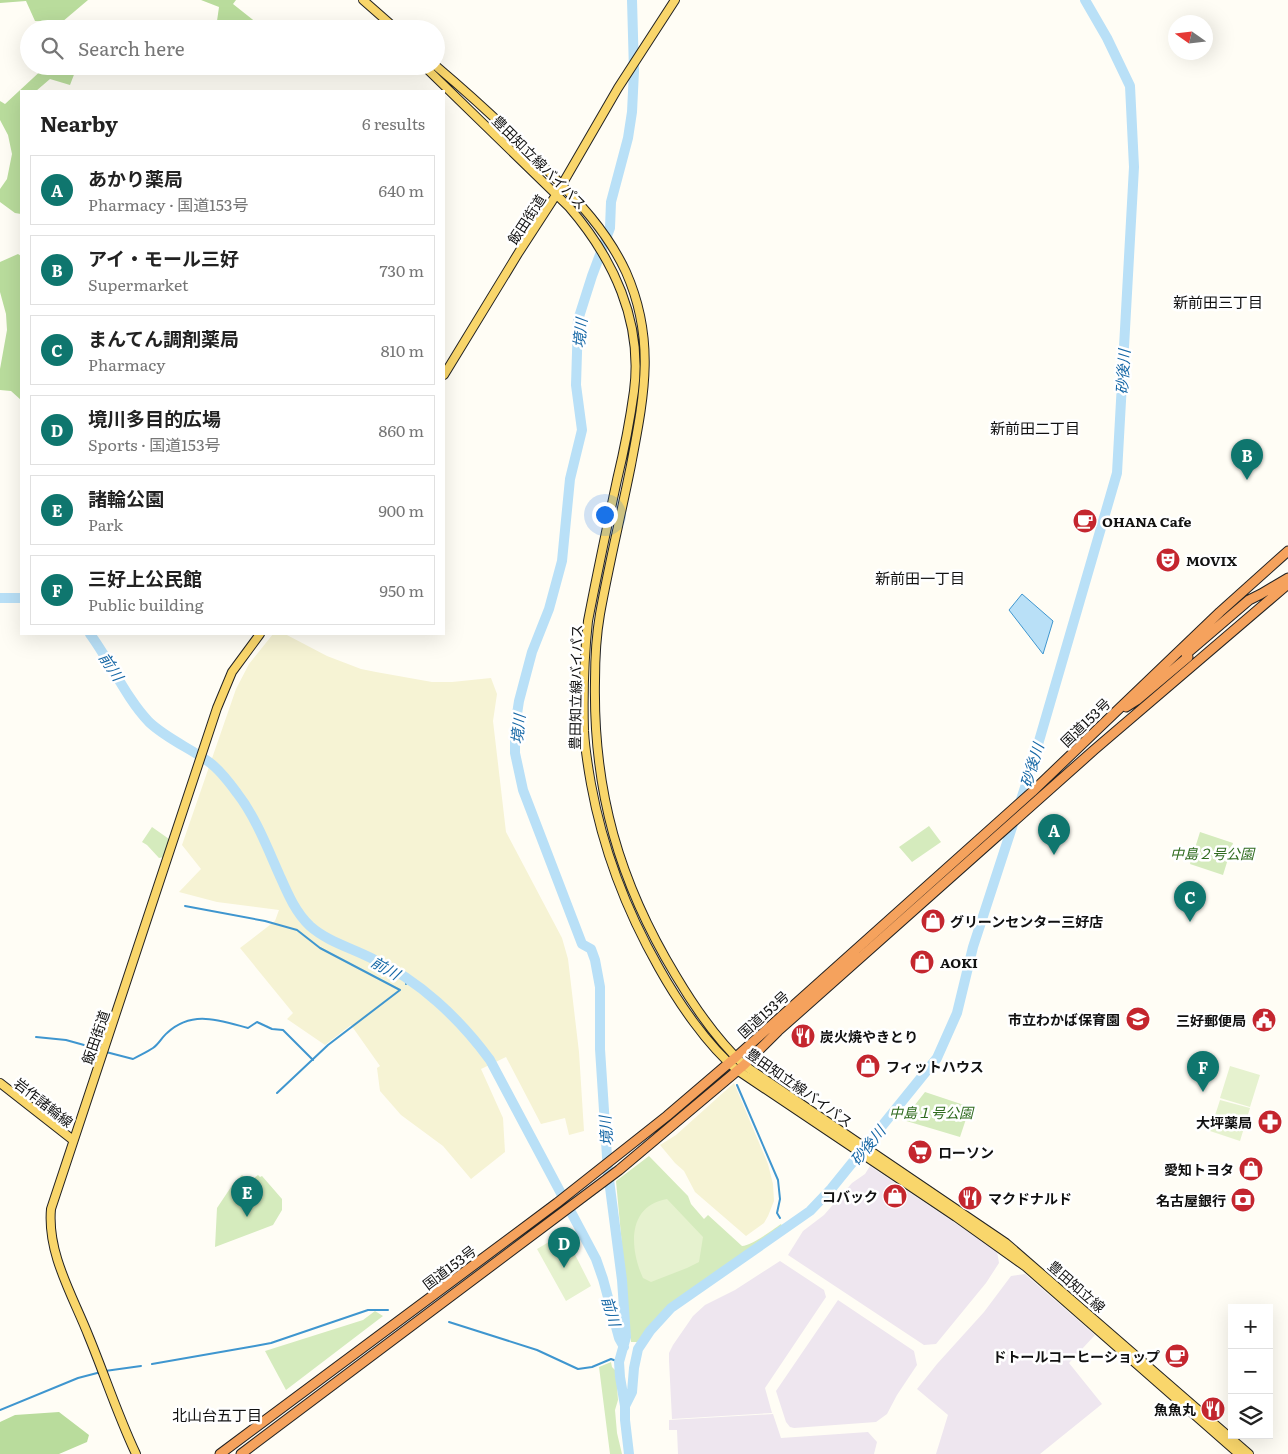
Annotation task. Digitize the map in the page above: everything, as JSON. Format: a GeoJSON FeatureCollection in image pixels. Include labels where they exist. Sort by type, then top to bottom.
{"type":"FeatureCollection","features":[{"type":"Feature","properties":{"kind":"highway","name":"国道153号"},"geometry":{"type":"LineString","coordinates":[[220,1454],[506,1242],[667,1116],[1032,792],[1220,612],[1288,551]]}},
{"type":"Feature","properties":{"kind":"highway"},"geometry":{"type":"LineString","coordinates":[[1113,714],[1136,700],[1249,600],[1288,578]]}},
{"type":"Feature","properties":{"kind":"highway","name":"国道153号"},"geometry":{"type":"LineString","coordinates":[[241,1454],[619,1170],[740,1068],[778,1031],[1094,750],[1288,584]]}},
{"type":"Feature","properties":{"kind":"main road","name":"飯田街道"},"geometry":{"type":"LineString","coordinates":[[445,372],[518,252],[556,195],[618,88],[675,0]]}},
{"type":"Feature","properties":{"kind":"main road"},"geometry":{"type":"LineString","coordinates":[[366,3],[380,20]]}},
{"type":"Feature","properties":{"kind":"main road"},"geometry":{"type":"LineString","coordinates":[[366,3],[386,20]]}},
{"type":"Feature","properties":{"kind":"main road","name":"豊田知立線バイパス"},"geometry":{"type":"LineString","coordinates":[[445,74],[485,108],[562,184],[603,231],[626,273],[640,316],[644,337],[645,381],[641,412],[600,615],[596,644],[594,701],[598,760],[603,791],[618,854],[642,915],[696,1010],[732,1060],[740,1068],[873,1156]]}},
{"type":"Feature","properties":{"kind":"main road","name":"豊田知立線バイパス"},"geometry":{"type":"LineString","coordinates":[[433,75],[569,207],[598,244],[623,294],[631,323],[635,357],[634,390],[623,453],[588,621],[585,646],[584,732],[587,756],[596,812],[604,844],[630,913],[668,984],[717,1051],[732,1060]]}},
{"type":"Feature","properties":{"kind":"main road","name":"飯田街道"},"geometry":{"type":"LineString","coordinates":[[136,1454],[57,1259],[52,1238],[51,1210],[200,765],[217,708],[232,672],[259,635]]}},
{"type":"Feature","properties":{"kind":"main road","name":"岩作諸輪線"},"geometry":{"type":"LineString","coordinates":[[0,1083],[73,1140]]}},
{"type":"Feature","properties":{"kind":"main road","name":"豊田知立線"},"geometry":{"type":"LineString","coordinates":[[873,1156],[1026,1267],[1239,1454]]}},
{"type":"Feature","properties":{"kind":"main road","name":"豊田知立線"},"geometry":{"type":"LineString","coordinates":[[873,1156],[1006,1242],[1250,1454]]}},
{"type":"Feature","properties":{"kind":"shaded area"},"geometry":{"type":"Polygon","coordinates":[[[272,635],[287,635],[327,656],[361,669],[432,682],[491,678],[497,694],[493,721],[506,832],[562,938],[568,959],[579,1052],[584,1131],[569,1135],[565,1118],[541,1124],[506,1057],[481,1069],[503,1118],[505,1152],[471,1179],[443,1146],[401,1115],[380,1091],[377,1068],[380,1066],[351,1025],[325,1045],[287,1019],[293,1013],[240,948],[275,921],[279,910],[217,902],[179,892],[201,869],[182,845],[236,689],[249,664],[272,635]]]}},
{"type":"Feature","properties":{"kind":"shaded area"},"geometry":{"type":"Polygon","coordinates":[[[734,1083],[768,1164],[773,1184],[774,1201],[768,1216],[764,1223],[746,1236],[695,1192],[684,1171],[660,1145],[676,1135],[734,1083]]]}},
{"type":"Feature","properties":{"kind":"shaded area"},"geometry":{"type":"Polygon","coordinates":[[[870,1166],[997,1251],[999,1263],[986,1283],[936,1344],[924,1345],[788,1255],[803,1231],[824,1215],[852,1183],[865,1174],[870,1166]]]}},
{"type":"Feature","properties":{"kind":"shaded area"},"geometry":{"type":"Polygon","coordinates":[[[780,1261],[824,1290],[826,1297],[765,1388],[772,1413],[672,1419],[669,1353],[673,1345],[693,1316],[705,1305],[735,1290],[780,1261]]]}},
{"type":"Feature","properties":{"kind":"shaded area"},"geometry":{"type":"Polygon","coordinates":[[[1025,1274],[1095,1335],[1069,1363],[1102,1404],[1040,1454],[936,1454],[948,1415],[917,1389],[984,1312],[1011,1276],[1025,1274]]]}},
{"type":"Feature","properties":{"kind":"shaded area"},"geometry":{"type":"Polygon","coordinates":[[[838,1300],[914,1351],[917,1365],[887,1414],[876,1422],[790,1427],[786,1422],[776,1391],[838,1300]]]}},
{"type":"Feature","properties":{"kind":"shaded area"},"geometry":{"type":"Polygon","coordinates":[[[773,1414],[781,1438],[868,1432],[877,1442],[874,1454],[678,1454],[677,1430],[669,1430],[669,1420],[773,1414]]]}},
{"type":"Feature","properties":{"kind":"green space"},"geometry":{"type":"Polygon","coordinates":[[[0,0],[88,0],[64,20],[35,20],[26,1],[0,3],[0,0]]]}},
{"type":"Feature","properties":{"kind":"green space"},"geometry":{"type":"Polygon","coordinates":[[[201,0],[236,0],[233,4],[253,20],[217,20],[219,7],[201,0]]]}},
{"type":"Feature","properties":{"kind":"green space"},"geometry":{"type":"Polygon","coordinates":[[[36,75],[74,75],[70,85],[50,79],[37,90],[20,90],[36,75]]]}},
{"type":"Feature","properties":{"kind":"green space"},"geometry":{"type":"Polygon","coordinates":[[[20,90],[20,214],[15,213],[0,202],[0,189],[7,179],[12,154],[8,135],[0,120],[0,101],[5,104],[20,90]]]}},
{"type":"Feature","properties":{"kind":"green space"},"geometry":{"type":"Polygon","coordinates":[[[18,254],[20,255],[20,399],[11,391],[0,390],[0,369],[7,330],[6,314],[0,292],[0,262],[18,254]]]}},
{"type":"Feature","properties":{"kind":"green space"},"geometry":{"type":"Polygon","coordinates":[[[929,826],[941,842],[912,862],[899,847],[929,826]]]}},
{"type":"Feature","properties":{"kind":"green space"},"geometry":{"type":"Polygon","coordinates":[[[152,827],[169,839],[164,857],[159,858],[142,842],[152,827]]]}},
{"type":"Feature","properties":{"kind":"green space","name":"中島２号公園"},"geometry":{"type":"Polygon","coordinates":[[[1200,832],[1233,843],[1223,875],[1190,864],[1200,832]]]}},
{"type":"Feature","properties":{"kind":"green space"},"geometry":{"type":"Polygon","coordinates":[[[1230,1066],[1260,1075],[1250,1107],[1220,1098],[1230,1066]]]}},
{"type":"Feature","properties":{"kind":"green space","name":"中島１号公園"},"geometry":{"type":"Polygon","coordinates":[[[925,1092],[970,1107],[960,1137],[903,1120],[925,1092]]]}},
{"type":"Feature","properties":{"kind":"green space"},"geometry":{"type":"Polygon","coordinates":[[[1220,1100],[1250,1108],[1240,1141],[1210,1131],[1220,1100]]]}},
{"type":"Feature","properties":{"kind":"green space"},"geometry":{"type":"Polygon","coordinates":[[[649,1156],[688,1196],[691,1204],[704,1219],[708,1215],[742,1246],[756,1241],[781,1224],[782,1226],[661,1313],[637,1342],[631,1342],[616,1181],[649,1156]]]}},
{"type":"Feature","properties":{"kind":"green space"},"geometry":{"type":"Polygon","coordinates":[[[242,1175],[249,1182],[258,1175],[262,1176],[282,1199],[282,1210],[273,1225],[215,1247],[217,1208],[233,1184],[242,1175]]]}},
{"type":"Feature","properties":{"kind":"green space"},"geometry":{"type":"Polygon","coordinates":[[[667,1199],[703,1237],[699,1262],[651,1282],[643,1278],[639,1267],[634,1243],[635,1231],[638,1220],[644,1210],[654,1203],[667,1199]]]}},
{"type":"Feature","properties":{"kind":"green space"},"geometry":{"type":"Polygon","coordinates":[[[564,1233],[591,1286],[566,1301],[537,1249],[564,1233]]]}},
{"type":"Feature","properties":{"kind":"green space"},"geometry":{"type":"Polygon","coordinates":[[[375,1311],[383,1316],[286,1390],[265,1351],[363,1320],[375,1311]]]}},
{"type":"Feature","properties":{"kind":"green space"},"geometry":{"type":"Polygon","coordinates":[[[611,1362],[612,1367],[616,1371],[618,1400],[615,1410],[617,1433],[622,1454],[610,1454],[599,1367],[611,1362]]]}},
{"type":"Feature","properties":{"kind":"green space"},"geometry":{"type":"Polygon","coordinates":[[[59,1412],[89,1435],[87,1442],[59,1454],[0,1454],[0,1422],[15,1415],[59,1412]]]}},
{"type":"Feature","properties":{"kind":"water"},"geometry":{"type":"Polygon","coordinates":[[[1022,594],[1053,621],[1043,654],[1009,610],[1022,594]]]}},
{"type":"Feature","properties":{"kind":"waterway","name":"境川"},"geometry":{"type":"LineString","coordinates":[[629,1454],[619,1362],[626,1337],[622,1280],[608,1172],[600,1049],[600,987],[591,949],[582,944],[523,790],[515,753],[515,727],[519,701],[532,652],[549,609],[562,561],[570,479],[582,430],[576,385],[578,320],[610,228],[611,202],[628,138],[632,112],[634,71],[632,0]]}},
{"type":"Feature","properties":{"kind":"waterway","name":"砂後川"},"geometry":{"type":"LineString","coordinates":[[625,1406],[632,1392],[638,1349],[650,1331],[671,1308],[810,1211],[831,1189],[937,1058],[957,1013],[973,947],[1030,772],[1117,473],[1134,167],[1130,86],[1107,38],[1085,0]]}},
{"type":"Feature","properties":{"kind":"waterway","name":"前川"},"geometry":{"type":"LineString","coordinates":[[0,598],[20,598]]}},
{"type":"Feature","properties":{"kind":"waterway","name":"前川"},"geometry":{"type":"LineString","coordinates":[[91,635],[125,691],[149,722],[209,762],[221,772],[234,789],[255,822],[288,895],[310,926],[324,936],[390,968],[422,989],[466,1030],[490,1060],[596,1259],[619,1338],[624,1347]]}},
{"type":"Feature","properties":{"kind":"waterway"},"geometry":{"type":"LineString","coordinates":[[185,906],[265,921],[297,930],[320,948],[400,990],[328,1045],[277,1093]]}},
{"type":"Feature","properties":{"kind":"waterway","name":"前川"},"geometry":{"type":"LineString","coordinates":[[406,984],[409,980]]}},
{"type":"Feature","properties":{"kind":"waterway"},"geometry":{"type":"LineString","coordinates":[[106,1052],[133,1059],[157,1045],[176,1026],[186,1021],[206,1019],[248,1028],[257,1022],[272,1029],[283,1030],[313,1060]]}},
{"type":"Feature","properties":{"kind":"waterway"},"geometry":{"type":"LineString","coordinates":[[36,1037],[66,1040],[102,1050]]}},
{"type":"Feature","properties":{"kind":"waterway"},"geometry":{"type":"LineString","coordinates":[[737,1085],[778,1180],[780,1199],[777,1213],[780,1218]]}},
{"type":"Feature","properties":{"kind":"waterway"},"geometry":{"type":"LineString","coordinates":[[152,1364],[271,1343],[368,1310],[388,1310]]}},
{"type":"Feature","properties":{"kind":"waterway"},"geometry":{"type":"LineString","coordinates":[[449,1322],[537,1350],[578,1369],[592,1367],[611,1359],[619,1362]]}},
{"type":"Feature","properties":{"kind":"waterway"},"geometry":{"type":"LineString","coordinates":[[105,1371],[141,1366]]}},
{"type":"Feature","properties":{"kind":"waterway"},"geometry":{"type":"LineString","coordinates":[[0,1410],[78,1378],[101,1372]]}},
{"type":"Feature","properties":{"kind":"place","name":"アイ・モール三好"},"geometry":{"type":"Point","coordinates":[1247,480]}},
{"type":"Feature","properties":{"kind":"place","name":"OHANA Cafe"},"geometry":{"type":"Point","coordinates":[1085,521]}},
{"type":"Feature","properties":{"kind":"place","name":"MOVIX"},"geometry":{"type":"Point","coordinates":[1168,560]}},
{"type":"Feature","properties":{"kind":"place","name":"あかり薬局"},"geometry":{"type":"Point","coordinates":[1054,855]}},
{"type":"Feature","properties":{"kind":"place","name":"グリーンセンター三好店"},"geometry":{"type":"Point","coordinates":[933,921]}},
{"type":"Feature","properties":{"kind":"place","name":"まんてん調剤薬局"},"geometry":{"type":"Point","coordinates":[1190,922]}},
{"type":"Feature","properties":{"kind":"place","name":"AOKI"},"geometry":{"type":"Point","coordinates":[922,962]}},
{"type":"Feature","properties":{"kind":"place","name":"市立わかば保育園"},"geometry":{"type":"Point","coordinates":[1138,1019]}},
{"type":"Feature","properties":{"kind":"place","name":"三好郵便局"},"geometry":{"type":"Point","coordinates":[1264,1020]}},
{"type":"Feature","properties":{"kind":"place","name":"炭火焼やきとり"},"geometry":{"type":"Point","coordinates":[803,1036]}},
{"type":"Feature","properties":{"kind":"place","name":"フィットハウス"},"geometry":{"type":"Point","coordinates":[868,1066]}},
{"type":"Feature","properties":{"kind":"place","name":"三好上公民館"},"geometry":{"type":"Point","coordinates":[1203,1092]}},
{"type":"Feature","properties":{"kind":"place","name":"大坪薬局"},"geometry":{"type":"Point","coordinates":[1270,1122]}},
{"type":"Feature","properties":{"kind":"place","name":"ローソン"},"geometry":{"type":"Point","coordinates":[920,1152]}},
{"type":"Feature","properties":{"kind":"place","name":"愛知トヨタ"},"geometry":{"type":"Point","coordinates":[1251,1169]}},
{"type":"Feature","properties":{"kind":"place","name":"コバック"},"geometry":{"type":"Point","coordinates":[895,1196]}},
{"type":"Feature","properties":{"kind":"place","name":"マクドナルド"},"geometry":{"type":"Point","coordinates":[970,1198]}},
{"type":"Feature","properties":{"kind":"place","name":"名古屋銀行"},"geometry":{"type":"Point","coordinates":[1243,1200]}},
{"type":"Feature","properties":{"kind":"place","name":"諸輪公園"},"geometry":{"type":"Point","coordinates":[247,1217]}},
{"type":"Feature","properties":{"kind":"place","name":"境川多目的広場"},"geometry":{"type":"Point","coordinates":[564,1268]}},
{"type":"Feature","properties":{"kind":"place","name":"ドトールコーヒーショップ"},"geometry":{"type":"Point","coordinates":[1177,1356]}},
{"type":"Feature","properties":{"kind":"place","name":"魚魚丸"},"geometry":{"type":"Point","coordinates":[1213,1409]}},
{"type":"Feature","properties":{"kind":"district","name":"新前田三丁目"},"geometry":{"type":"Point","coordinates":[1218,301]}},
{"type":"Feature","properties":{"kind":"district","name":"新前田二丁目"},"geometry":{"type":"Point","coordinates":[1035,427]}},
{"type":"Feature","properties":{"kind":"district","name":"新前田一丁目"},"geometry":{"type":"Point","coordinates":[920,577]}},
{"type":"Feature","properties":{"kind":"district","name":"北山台五丁目"},"geometry":{"type":"Point","coordinates":[217,1414]}}]}
